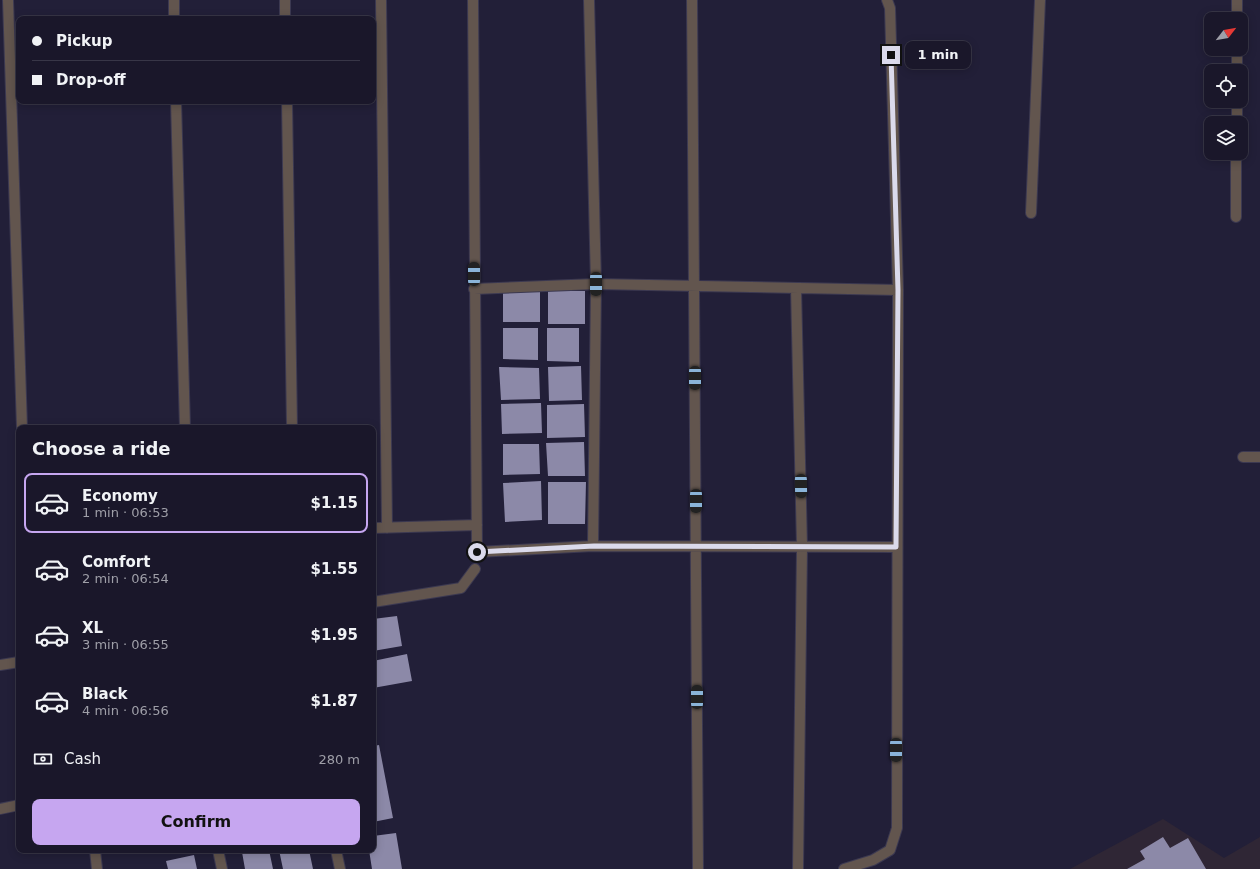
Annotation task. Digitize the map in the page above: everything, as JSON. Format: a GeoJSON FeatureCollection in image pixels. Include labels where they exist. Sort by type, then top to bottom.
{"type":"FeatureCollection","features":[{"type":"Feature","properties":{"kind":"street"},"geometry":{"type":"LineString","coordinates":[[8,0],[22,425]]}},
{"type":"Feature","properties":{"kind":"street"},"geometry":{"type":"LineString","coordinates":[[174,0],[174,16]]}},
{"type":"Feature","properties":{"kind":"street"},"geometry":{"type":"LineString","coordinates":[[285,0],[286,16]]}},
{"type":"Feature","properties":{"kind":"street"},"geometry":{"type":"LineString","coordinates":[[381,0],[387,528]]}},
{"type":"Feature","properties":{"kind":"street"},"geometry":{"type":"LineString","coordinates":[[473,0],[477,552],[594,546],[896,547]]}},
{"type":"Feature","properties":{"kind":"street"},"geometry":{"type":"LineString","coordinates":[[589,0],[596,284],[594,546]]}},
{"type":"Feature","properties":{"kind":"street"},"geometry":{"type":"LineString","coordinates":[[692,0],[698,869]]}},
{"type":"Feature","properties":{"kind":"street"},"geometry":{"type":"LineString","coordinates":[[844,869],[873,860],[890,850],[896,828],[898,290],[890,16],[887,0]]}},
{"type":"Feature","properties":{"kind":"street"},"geometry":{"type":"LineString","coordinates":[[1032,214],[1040,0]]}},
{"type":"Feature","properties":{"kind":"street"},"geometry":{"type":"LineString","coordinates":[[1237,0],[1237,12]]}},
{"type":"Feature","properties":{"kind":"street"},"geometry":{"type":"LineString","coordinates":[[176,104],[185,425]]}},
{"type":"Feature","properties":{"kind":"street"},"geometry":{"type":"LineString","coordinates":[[287,104],[292,425]]}},
{"type":"Feature","properties":{"kind":"street"},"geometry":{"type":"LineString","coordinates":[[1236,160],[1236,218]]}},
{"type":"Feature","properties":{"kind":"street"},"geometry":{"type":"LineString","coordinates":[[474,290],[596,284],[898,290]]}},
{"type":"Feature","properties":{"kind":"street"},"geometry":{"type":"LineString","coordinates":[[796,288],[802,547],[798,869]]}},
{"type":"Feature","properties":{"kind":"street"},"geometry":{"type":"LineString","coordinates":[[1243,457],[1260,457]]}},
{"type":"Feature","properties":{"kind":"street"},"geometry":{"type":"LineString","coordinates":[[376,528],[477,525]]}},
{"type":"Feature","properties":{"kind":"street"},"geometry":{"type":"LineString","coordinates":[[376,602],[461,588],[475,569]]}},
{"type":"Feature","properties":{"kind":"street"},"geometry":{"type":"LineString","coordinates":[[0,665],[16,662]]}},
{"type":"Feature","properties":{"kind":"street"},"geometry":{"type":"LineString","coordinates":[[0,809],[16,806]]}},
{"type":"Feature","properties":{"kind":"street"},"geometry":{"type":"LineString","coordinates":[[95,853],[97,869]]}},
{"type":"Feature","properties":{"kind":"street"},"geometry":{"type":"LineString","coordinates":[[219,853],[222,869]]}},
{"type":"Feature","properties":{"kind":"street"},"geometry":{"type":"LineString","coordinates":[[337,853],[340,869]]}},
{"type":"Feature","properties":{"kind":"shaded area"},"geometry":{"type":"Polygon","coordinates":[[[1163,819],[1224,858],[1260,837],[1260,869],[1070,869],[1163,819]]]}},
{"type":"Feature","properties":{"kind":"building"},"geometry":{"type":"Polygon","coordinates":[[[503,291],[540,291],[540,322],[503,322],[503,291]]]}},
{"type":"Feature","properties":{"kind":"building"},"geometry":{"type":"Polygon","coordinates":[[[548,291],[585,291],[585,324],[548,324],[548,291]]]}},
{"type":"Feature","properties":{"kind":"building"},"geometry":{"type":"Polygon","coordinates":[[[503,328],[538,328],[538,360],[503,359],[503,328]]]}},
{"type":"Feature","properties":{"kind":"building"},"geometry":{"type":"Polygon","coordinates":[[[547,328],[579,328],[579,362],[547,361],[547,328]]]}},
{"type":"Feature","properties":{"kind":"building"},"geometry":{"type":"Polygon","coordinates":[[[581,366],[582,400],[549,401],[548,367],[581,366]]]}},
{"type":"Feature","properties":{"kind":"building"},"geometry":{"type":"Polygon","coordinates":[[[499,367],[539,368],[540,399],[501,400],[499,367]]]}},
{"type":"Feature","properties":{"kind":"building"},"geometry":{"type":"Polygon","coordinates":[[[541,403],[542,433],[502,434],[501,404],[541,403]]]}},
{"type":"Feature","properties":{"kind":"building"},"geometry":{"type":"Polygon","coordinates":[[[584,404],[585,437],[547,438],[547,405],[584,404]]]}},
{"type":"Feature","properties":{"kind":"building"},"geometry":{"type":"Polygon","coordinates":[[[584,442],[585,476],[548,476],[546,443],[584,442]]]}},
{"type":"Feature","properties":{"kind":"building"},"geometry":{"type":"Polygon","coordinates":[[[503,444],[539,444],[540,474],[503,475],[503,444]]]}},
{"type":"Feature","properties":{"kind":"building"},"geometry":{"type":"Polygon","coordinates":[[[541,481],[542,520],[505,522],[503,483],[541,481]]]}},
{"type":"Feature","properties":{"kind":"building"},"geometry":{"type":"Polygon","coordinates":[[[548,482],[586,482],[585,524],[548,524],[548,482]]]}},
{"type":"Feature","properties":{"kind":"building"},"geometry":{"type":"Polygon","coordinates":[[[397,616],[402,646],[376,650],[376,619],[397,616]]]}},
{"type":"Feature","properties":{"kind":"building"},"geometry":{"type":"Polygon","coordinates":[[[407,654],[412,681],[376,687],[376,660],[407,654]]]}},
{"type":"Feature","properties":{"kind":"building"},"geometry":{"type":"Polygon","coordinates":[[[379,745],[393,818],[376,821],[376,746],[379,745]]]}},
{"type":"Feature","properties":{"kind":"building"},"geometry":{"type":"Polygon","coordinates":[[[396,833],[402,869],[372,869],[369,853],[376,853],[376,836],[396,833]]]}},
{"type":"Feature","properties":{"kind":"building"},"geometry":{"type":"Polygon","coordinates":[[[1163,837],[1170,848],[1188,838],[1206,869],[1127,869],[1145,859],[1140,851],[1163,837]]]}},
{"type":"Feature","properties":{"kind":"building"},"geometry":{"type":"Polygon","coordinates":[[[242,853],[270,853],[273,869],[245,869],[242,853]]]}},
{"type":"Feature","properties":{"kind":"building"},"geometry":{"type":"Polygon","coordinates":[[[280,853],[310,853],[313,869],[283,869],[280,853]]]}},
{"type":"Feature","properties":{"kind":"building"},"geometry":{"type":"Polygon","coordinates":[[[194,855],[197,869],[168,869],[166,861],[194,855]]]}},
{"type":"Feature","properties":{"kind":"route"},"geometry":{"type":"LineString","coordinates":[[477,552],[594,546],[896,547],[898,290],[891,55]]}}]}
